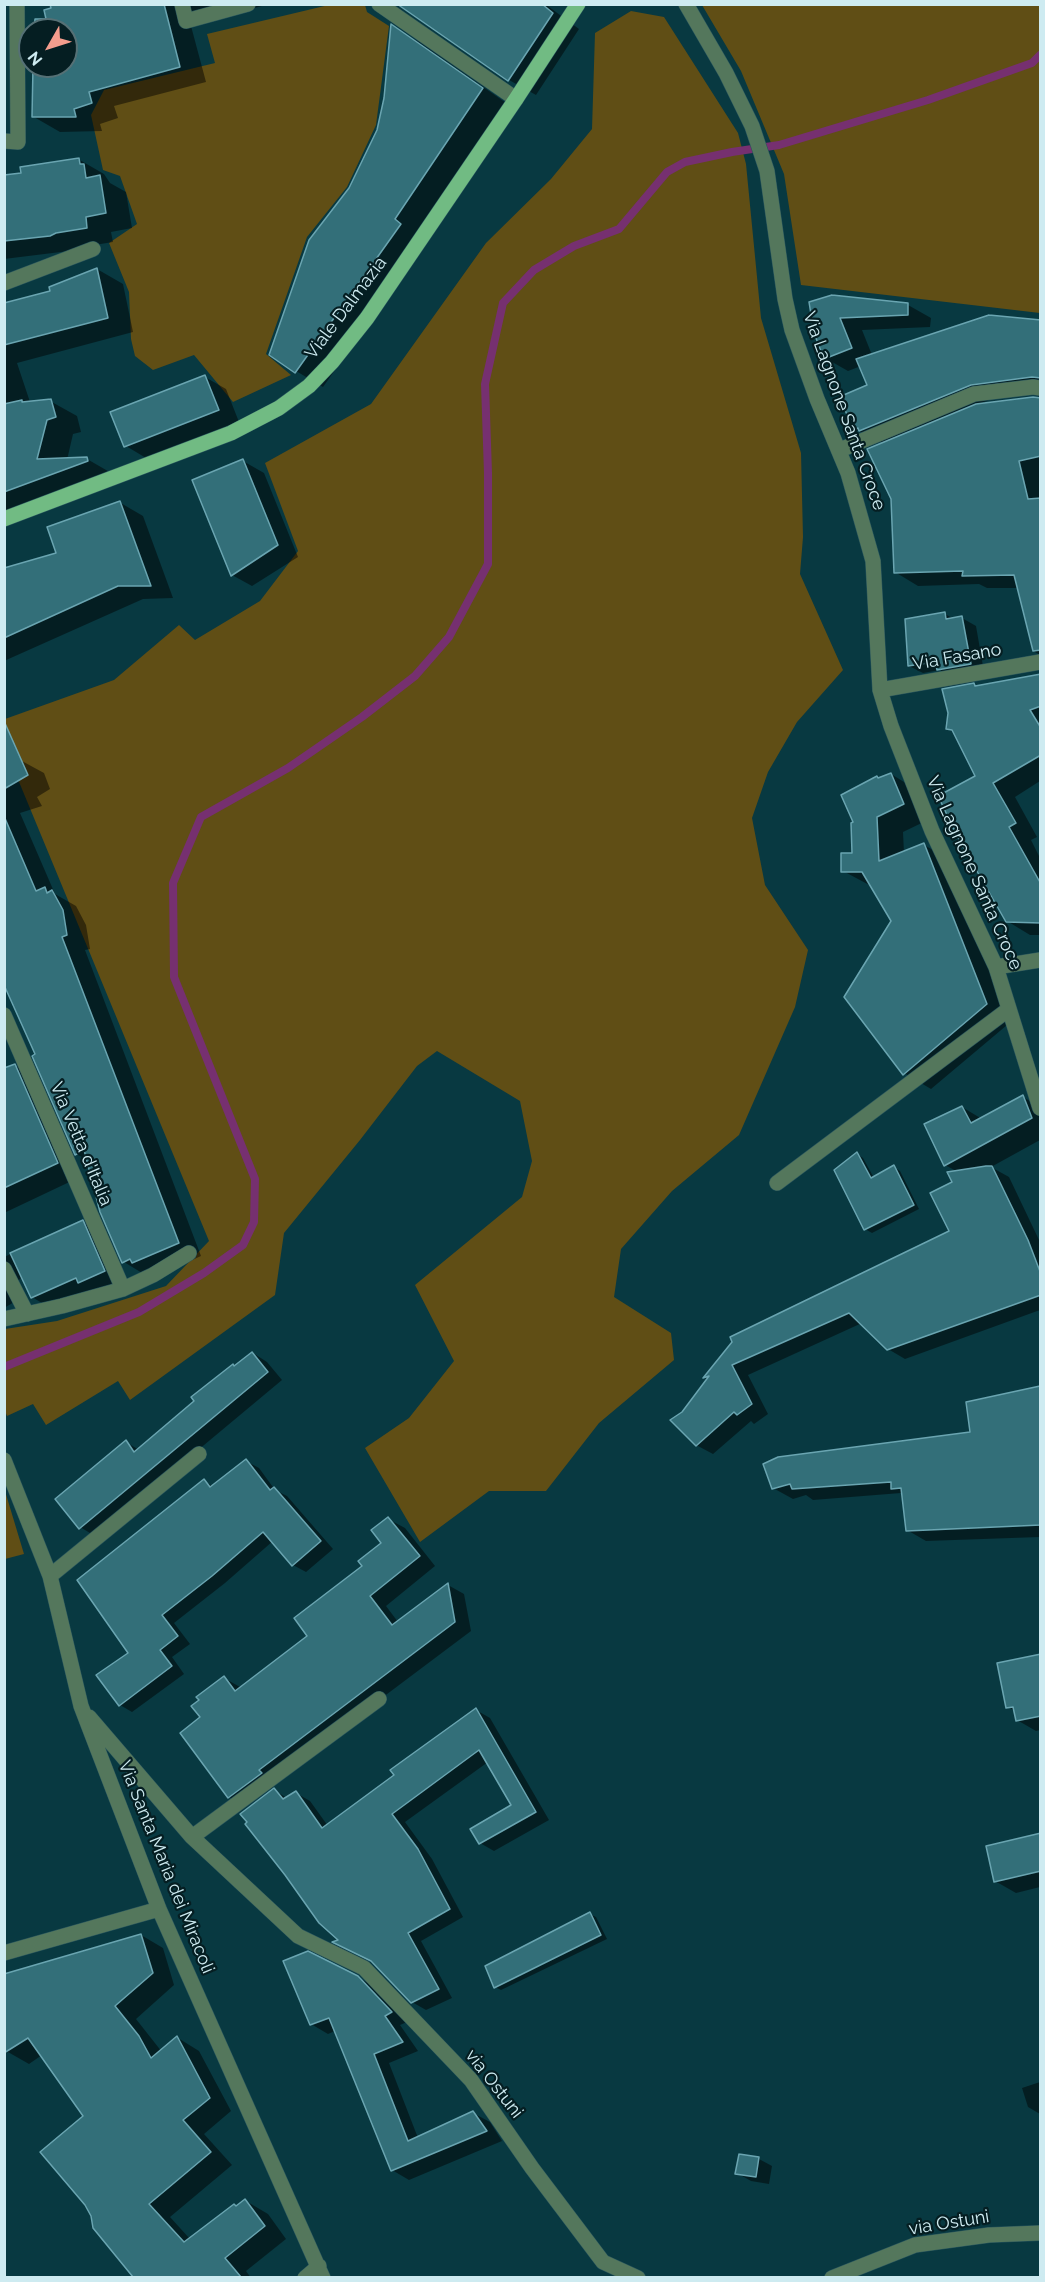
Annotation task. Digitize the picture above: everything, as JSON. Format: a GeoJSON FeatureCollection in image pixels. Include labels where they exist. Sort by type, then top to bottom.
{"type":"FeatureCollection","features":[{"type":"Feature","properties":{"kind":"main road","name":"Viale Dalmazia"},"geometry":{"type":"LineString","coordinates":[[4,519],[231,433],[259,420],[295,398],[332,362],[367,318],[578,4]]}},
{"type":"Feature","properties":{"kind":"street"},"geometry":{"type":"LineString","coordinates":[[4,141],[18,142],[17,4]]}},
{"type":"Feature","properties":{"kind":"street"},"geometry":{"type":"LineString","coordinates":[[182,4],[186,21],[248,4]]}},
{"type":"Feature","properties":{"kind":"street"},"geometry":{"type":"LineString","coordinates":[[379,4],[516,99]]}},
{"type":"Feature","properties":{"kind":"street","name":"Via Lagnone Santa Croce"},"geometry":{"type":"LineString","coordinates":[[686,4],[726,73],[752,126],[766,171],[784,299],[792,330],[817,399],[840,450],[860,510],[873,561],[880,690],[891,726],[932,831],[996,967],[1041,1108]]}},
{"type":"Feature","properties":{"kind":"street"},"geometry":{"type":"LineString","coordinates":[[4,283],[93,249]]}},
{"type":"Feature","properties":{"kind":"street"},"geometry":{"type":"LineString","coordinates":[[840,450],[974,394],[1041,388]]}},
{"type":"Feature","properties":{"kind":"street","name":"Via Fasano"},"geometry":{"type":"LineString","coordinates":[[880,690],[1041,662]]}},
{"type":"Feature","properties":{"kind":"street"},"geometry":{"type":"LineString","coordinates":[[996,967],[1041,960]]}},
{"type":"Feature","properties":{"kind":"street"},"geometry":{"type":"LineString","coordinates":[[777,1184],[1009,1009]]}},
{"type":"Feature","properties":{"kind":"street","name":"Via Vetta d'Italia"},"geometry":{"type":"LineString","coordinates":[[4,1015],[123,1289]]}},
{"type":"Feature","properties":{"kind":"street"},"geometry":{"type":"LineString","coordinates":[[4,1319],[96,1298],[123,1289],[153,1275],[189,1253]]}},
{"type":"Feature","properties":{"kind":"street"},"geometry":{"type":"LineString","coordinates":[[4,1269],[27,1314]]}},
{"type":"Feature","properties":{"kind":"street"},"geometry":{"type":"LineString","coordinates":[[50,1576],[199,1454]]}},
{"type":"Feature","properties":{"kind":"street","name":"Via Santa Maria dei Miracoli"},"geometry":{"type":"LineString","coordinates":[[4,1460],[50,1576],[81,1706],[159,1909],[321,2272]]}},
{"type":"Feature","properties":{"kind":"street"},"geometry":{"type":"LineString","coordinates":[[192,1837],[379,1699]]}},
{"type":"Feature","properties":{"kind":"street","name":"via Ostuni"},"geometry":{"type":"LineString","coordinates":[[81,1706],[192,1837],[298,1936],[364,1968],[471,2080],[532,2168],[603,2262],[638,2277]]}},
{"type":"Feature","properties":{"kind":"street"},"geometry":{"type":"LineString","coordinates":[[4,1953],[159,1909]]}},
{"type":"Feature","properties":{"kind":"street","name":"via Ostuni"},"geometry":{"type":"LineString","coordinates":[[832,2277],[915,2245],[989,2235],[1041,2233]]}},
{"type":"Feature","properties":{"kind":"street"},"geometry":{"type":"LineString","coordinates":[[305,2277],[321,2272]]}},
{"type":"Feature","properties":{"kind":"shaded area"},"geometry":{"type":"Polygon","coordinates":[[[333,4],[365,5],[367,12],[389,26],[376,125],[347,187],[307,237],[266,354],[291,375],[233,402],[194,355],[153,370],[135,356],[131,339],[129,292],[109,243],[137,224],[120,176],[103,170],[91,115],[104,90],[215,63],[207,34],[333,4]]]}},
{"type":"Feature","properties":{"kind":"shaded area"},"geometry":{"type":"Polygon","coordinates":[[[702,5],[1040,5],[1040,313],[801,285],[784,174],[741,71],[702,5]]]}},
{"type":"Feature","properties":{"kind":"shaded area"},"geometry":{"type":"Polygon","coordinates":[[[631,11],[664,17],[738,133],[746,164],[761,318],[801,453],[803,537],[800,574],[843,670],[797,722],[768,772],[752,818],[765,885],[808,950],[795,1007],[739,1135],[672,1191],[621,1249],[614,1297],[671,1333],[674,1360],[599,1423],[546,1491],[489,1491],[420,1542],[365,1448],[409,1418],[454,1361],[415,1285],[522,1197],[532,1161],[520,1101],[437,1051],[417,1066],[284,1233],[275,1295],[130,1400],[118,1381],[46,1425],[33,1404],[7,1416],[5,1411],[5,1329],[57,1321],[166,1286],[209,1241],[5,748],[5,719],[114,680],[179,625],[195,640],[260,601],[298,551],[265,463],[371,404],[486,243],[551,179],[592,129],[595,33],[631,11]]]}},
{"type":"Feature","properties":{"kind":"shaded area"},"geometry":{"type":"Polygon","coordinates":[[[5,1491],[24,1554],[4,1559],[5,1491]]]}},
{"type":"Feature","properties":{"kind":"building"},"geometry":{"type":"Polygon","coordinates":[[[50,4],[164,4],[180,67],[89,92],[92,103],[74,109],[76,117],[32,117],[33,78],[78,78],[78,18],[46,18],[44,10],[51,8],[50,4]]]}},
{"type":"Feature","properties":{"kind":"building"},"geometry":{"type":"Polygon","coordinates":[[[397,4],[542,4],[553,13],[508,81],[397,4]]]}},
{"type":"Feature","properties":{"kind":"building"},"geometry":{"type":"Polygon","coordinates":[[[391,24],[483,88],[395,219],[401,224],[295,373],[269,355],[309,240],[349,188],[377,130],[384,98],[391,24]]]}},
{"type":"Feature","properties":{"kind":"building"},"geometry":{"type":"Polygon","coordinates":[[[79,158],[80,164],[84,164],[86,178],[100,175],[106,213],[86,217],[87,228],[50,236],[4,241],[4,175],[21,173],[20,167],[79,158]]]}},
{"type":"Feature","properties":{"kind":"building"},"geometry":{"type":"Polygon","coordinates":[[[97,268],[108,318],[4,345],[4,303],[50,291],[49,287],[97,268]]]}},
{"type":"Feature","properties":{"kind":"building"},"geometry":{"type":"Polygon","coordinates":[[[832,295],[908,303],[908,315],[840,318],[852,348],[824,359],[814,333],[809,302],[832,295]]]}},
{"type":"Feature","properties":{"kind":"building"},"geometry":{"type":"Polygon","coordinates":[[[989,315],[1041,320],[1041,378],[1032,377],[971,385],[859,431],[858,428],[854,430],[839,397],[867,385],[856,359],[989,315]]]}},
{"type":"Feature","properties":{"kind":"building"},"geometry":{"type":"Polygon","coordinates":[[[205,375],[219,410],[124,447],[110,412],[205,375]]]}},
{"type":"Feature","properties":{"kind":"building"},"geometry":{"type":"Polygon","coordinates":[[[1041,398],[1041,456],[1019,461],[1028,499],[1041,498],[1041,650],[1033,651],[1014,575],[962,576],[963,571],[894,573],[891,499],[867,449],[976,404],[1041,398]]]}},
{"type":"Feature","properties":{"kind":"building"},"geometry":{"type":"Polygon","coordinates":[[[51,399],[56,417],[47,420],[37,459],[87,457],[88,461],[4,492],[4,404],[22,400],[22,402],[51,399]]]}},
{"type":"Feature","properties":{"kind":"building"},"geometry":{"type":"Polygon","coordinates":[[[243,459],[278,545],[231,576],[192,480],[243,459]]]}},
{"type":"Feature","properties":{"kind":"building"},"geometry":{"type":"Polygon","coordinates":[[[120,501],[151,586],[118,586],[4,638],[4,568],[56,553],[47,527],[120,501]]]}},
{"type":"Feature","properties":{"kind":"building"},"geometry":{"type":"Polygon","coordinates":[[[945,612],[946,619],[962,616],[971,664],[937,670],[935,662],[908,666],[905,619],[945,612]]]}},
{"type":"Feature","properties":{"kind":"building"},"geometry":{"type":"Polygon","coordinates":[[[1041,674],[1041,706],[1030,710],[1041,728],[1041,755],[993,783],[1016,823],[1009,827],[1041,884],[1041,923],[1006,922],[958,838],[938,796],[975,776],[952,730],[946,729],[948,713],[942,689],[974,683],[975,686],[1041,674]]]}},
{"type":"Feature","properties":{"kind":"building"},"geometry":{"type":"Polygon","coordinates":[[[4,721],[28,775],[4,789],[4,721]]]}},
{"type":"Feature","properties":{"kind":"building"},"geometry":{"type":"Polygon","coordinates":[[[891,773],[904,804],[877,817],[879,861],[924,843],[987,1004],[903,1075],[844,997],[891,921],[862,872],[841,872],[841,853],[852,853],[851,823],[853,822],[841,795],[877,776],[878,778],[891,773]]]}},
{"type":"Feature","properties":{"kind":"building"},"geometry":{"type":"Polygon","coordinates":[[[4,816],[36,891],[45,887],[47,893],[52,890],[63,910],[67,935],[62,937],[179,1243],[132,1263],[130,1259],[122,1263],[100,1212],[84,1150],[75,1155],[32,1056],[35,1054],[4,985],[4,816]]]}},
{"type":"Feature","properties":{"kind":"building"},"geometry":{"type":"Polygon","coordinates":[[[15,1064],[58,1163],[4,1188],[4,1068],[15,1064]]]}},
{"type":"Feature","properties":{"kind":"building"},"geometry":{"type":"Polygon","coordinates":[[[1023,1095],[1032,1118],[944,1166],[924,1124],[962,1106],[971,1123],[1023,1095]]]}},
{"type":"Feature","properties":{"kind":"building"},"geometry":{"type":"Polygon","coordinates":[[[857,1152],[871,1178],[894,1165],[914,1205],[864,1230],[834,1170],[857,1152]]]}},
{"type":"Feature","properties":{"kind":"building"},"geometry":{"type":"Polygon","coordinates":[[[992,1166],[1028,1240],[1041,1274],[1041,1295],[887,1350],[849,1313],[732,1365],[752,1404],[737,1415],[734,1412],[696,1446],[670,1420],[682,1412],[709,1376],[703,1378],[732,1342],[730,1337],[949,1231],[930,1193],[952,1182],[947,1172],[992,1166]]]}},
{"type":"Feature","properties":{"kind":"building"},"geometry":{"type":"Polygon","coordinates":[[[83,1220],[105,1271],[78,1283],[76,1278],[31,1298],[10,1253],[83,1220]]]}},
{"type":"Feature","properties":{"kind":"building"},"geometry":{"type":"Polygon","coordinates":[[[252,1352],[268,1372],[79,1529],[55,1499],[126,1440],[134,1452],[194,1401],[191,1397],[252,1352]]]}},
{"type":"Feature","properties":{"kind":"building"},"geometry":{"type":"Polygon","coordinates":[[[1040,1386],[1041,1525],[906,1531],[901,1488],[891,1489],[891,1482],[792,1489],[790,1484],[772,1489],[763,1464],[778,1457],[970,1432],[966,1402],[1040,1386]]]}},
{"type":"Feature","properties":{"kind":"building"},"geometry":{"type":"Polygon","coordinates":[[[246,1459],[270,1490],[274,1487],[321,1541],[292,1566],[263,1532],[162,1615],[178,1636],[160,1650],[172,1666],[119,1706],[96,1675],[128,1653],[77,1580],[204,1479],[210,1487],[246,1459]]]}},
{"type":"Feature","properties":{"kind":"building"},"geometry":{"type":"Polygon","coordinates":[[[388,1517],[420,1556],[370,1596],[392,1625],[448,1583],[455,1622],[259,1770],[262,1773],[228,1798],[180,1733],[200,1717],[191,1706],[199,1700],[196,1697],[224,1676],[235,1691],[307,1636],[294,1618],[362,1566],[358,1561],[381,1543],[371,1530],[388,1517]]]}},
{"type":"Feature","properties":{"kind":"building"},"geometry":{"type":"Polygon","coordinates":[[[1041,1654],[1041,1716],[1016,1721],[1013,1707],[1006,1708],[997,1663],[1041,1654]]]}},
{"type":"Feature","properties":{"kind":"building"},"geometry":{"type":"Polygon","coordinates":[[[476,1708],[536,1812],[479,1844],[470,1829],[511,1805],[479,1750],[392,1814],[418,1849],[450,1909],[408,1933],[439,1989],[411,2003],[371,1961],[332,1942],[338,1940],[319,1923],[245,1824],[247,1822],[240,1814],[274,1788],[283,1799],[296,1791],[322,1828],[394,1775],[390,1770],[476,1708]]]}},
{"type":"Feature","properties":{"kind":"building"},"geometry":{"type":"Polygon","coordinates":[[[1041,1833],[1041,1871],[994,1882],[986,1846],[1041,1833]]]}},
{"type":"Feature","properties":{"kind":"building"},"geometry":{"type":"Polygon","coordinates":[[[590,1912],[601,1935],[494,1988],[485,1966],[590,1912]]]}},
{"type":"Feature","properties":{"kind":"building"},"geometry":{"type":"Polygon","coordinates":[[[141,1934],[153,1973],[115,2006],[139,2036],[151,2058],[177,2036],[210,2098],[183,2120],[211,2152],[149,2204],[184,2242],[234,2204],[236,2206],[245,2199],[265,2226],[225,2258],[241,2277],[133,2277],[93,2228],[91,2216],[85,2205],[40,2152],[83,2116],[28,2038],[4,2053],[4,1974],[141,1934]]]}},
{"type":"Feature","properties":{"kind":"building"},"geometry":{"type":"Polygon","coordinates":[[[308,1951],[358,1976],[392,2012],[385,2016],[403,2042],[374,2054],[408,2141],[473,2111],[487,2131],[391,2171],[329,2018],[310,2025],[283,1961],[308,1951]]]}},
{"type":"Feature","properties":{"kind":"building"},"geometry":{"type":"Polygon","coordinates":[[[739,2154],[759,2157],[756,2177],[735,2174],[739,2154]]]}},
{"type":"Feature","properties":{"kind":"waterway"},"geometry":{"type":"LineString","coordinates":[[4,1367],[139,1312],[204,1273],[243,1245],[254,1222],[255,1179],[174,977],[173,883],[201,817],[288,768],[362,717],[415,676],[449,637],[488,564],[485,384],[503,303],[534,270],[574,246],[619,229],[667,172],[685,162],[779,145],[928,100],[1032,63],[1040,55]]}}]}
